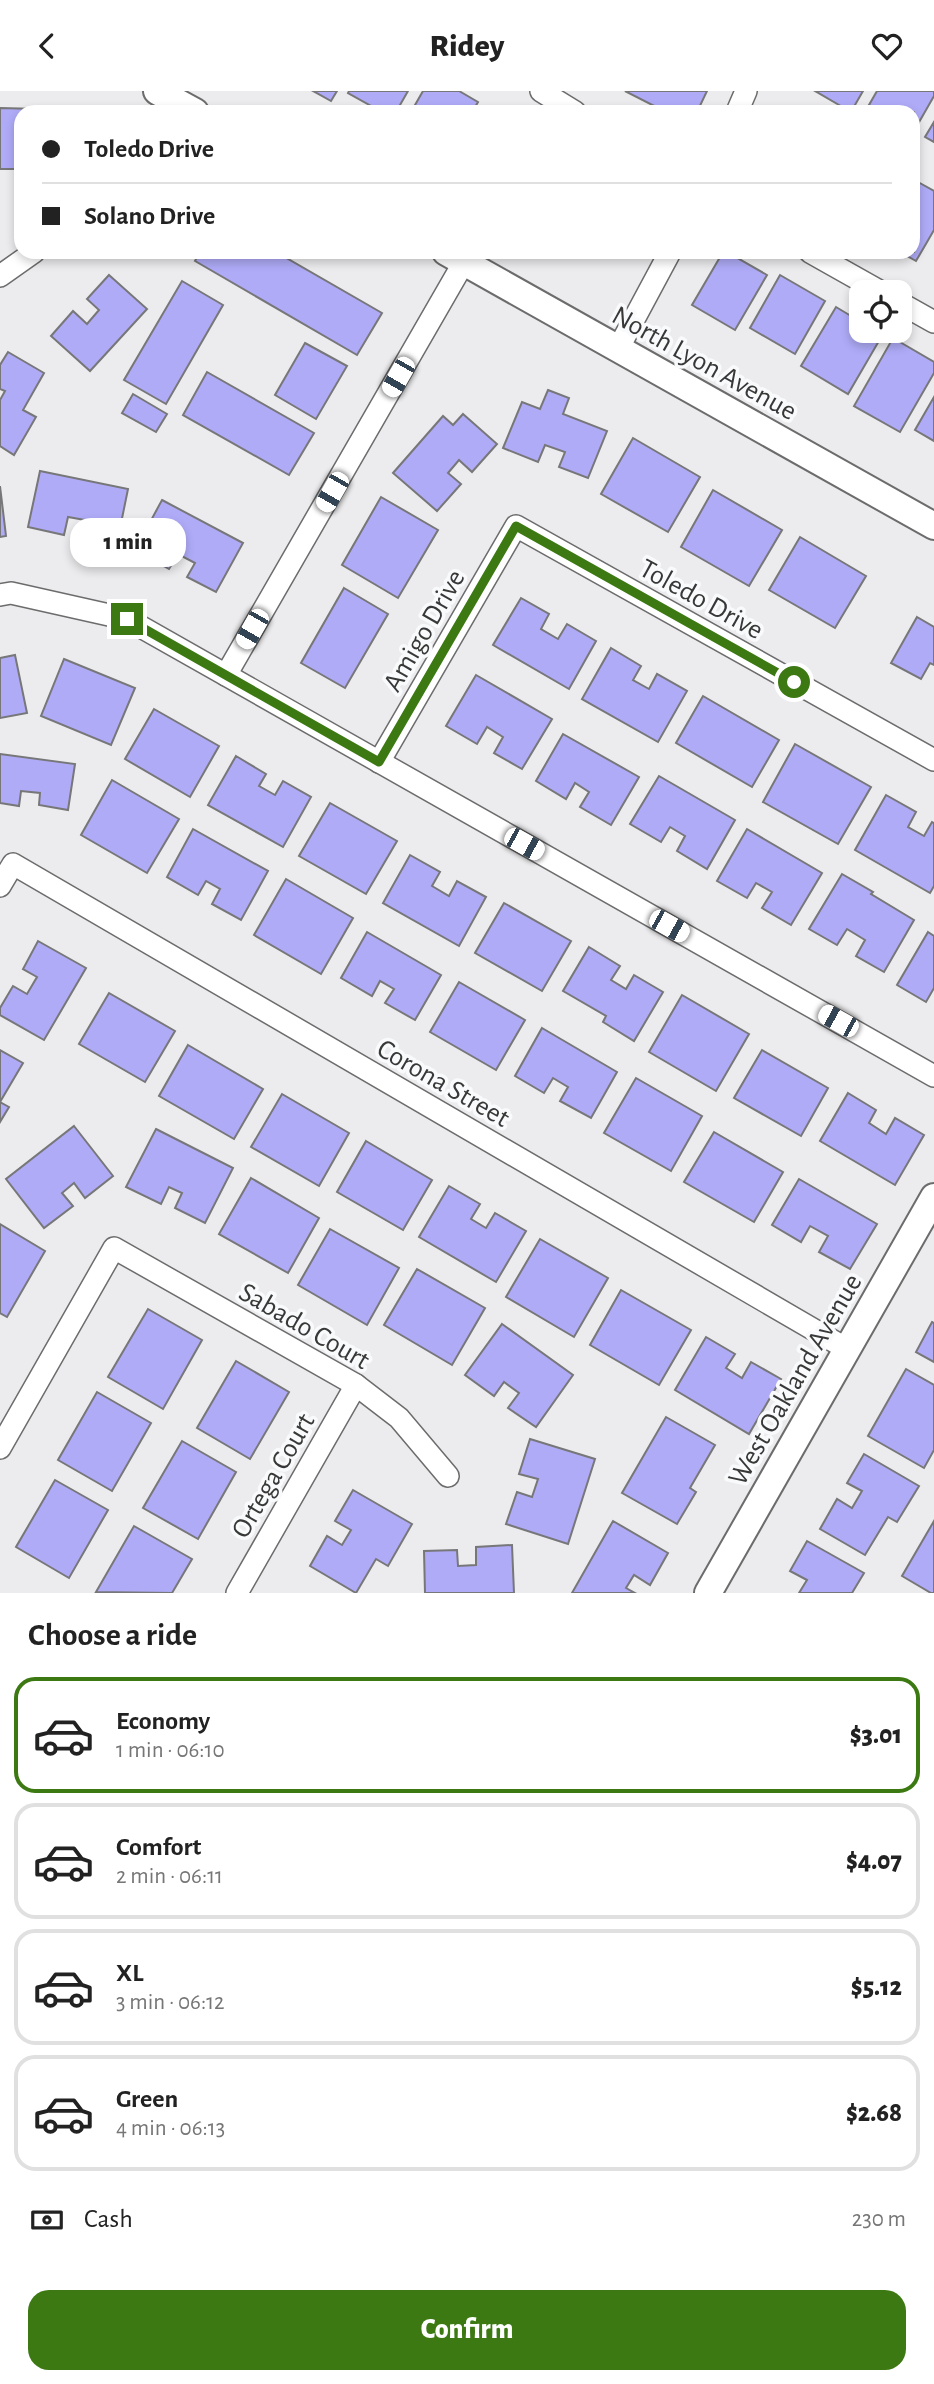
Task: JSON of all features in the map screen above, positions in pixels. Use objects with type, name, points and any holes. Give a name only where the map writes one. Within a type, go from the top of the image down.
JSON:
[{"type":"street","points":[[158,91],[183,105]]},
{"type":"street","points":[[541,91],[564,105]]},
{"type":"street","points":[[0,275],[24,259]]},
{"type":"street","points":[[226,675],[454,259]]},
{"type":"street","name":"North Lyon Avenue","points":[[459,259],[934,526]]},
{"type":"street","points":[[618,349],[666,259]]},
{"type":"street","points":[[822,259],[860,280]]},
{"type":"street","points":[[912,310],[934,323]]},
{"type":"street","name":"Toledo Drive","points":[[516,526],[934,760]]},
{"type":"street","name":"Amigo Drive","points":[[379,762],[516,526]]},
{"type":"street","points":[[0,595],[11,593],[127,619],[934,1076]]},
{"type":"street","name":"Corona Street","points":[[0,886],[13,864],[848,1349]]},
{"type":"street","name":"West Oakland Avenue","points":[[708,1593],[934,1197]]},
{"type":"street","name":"Sabado Court","points":[[0,1448],[114,1248],[356,1385],[399,1418],[448,1476]]},
{"type":"street","name":"Ortega Court","points":[[237,1593],[356,1385]]},
{"type":"building","points":[[313,91],[337,91],[331,101]]},
{"type":"building","points":[[408,91],[400,105],[369,105],[348,93]]},
{"type":"building","points":[[423,91],[459,91],[478,102],[476,105],[415,105]]},
{"type":"building","points":[[625,91],[707,91],[700,105],[652,105]]},
{"type":"building","points":[[815,91],[863,91],[855,105],[839,105]]},
{"type":"building","points":[[877,91],[934,91],[934,96],[920,120],[920,105],[869,105]]},
{"type":"building","points":[[0,108],[14,108],[14,169],[0,169]]},
{"type":"building","points":[[934,122],[934,142],[925,137]]},
{"type":"building","points":[[920,183],[934,191],[934,230],[920,254]]},
{"type":"building","points":[[288,259],[382,313],[357,355],[195,261]]},
{"type":"building","points":[[719,259],[739,259],[767,275],[735,330],[692,305]]},
{"type":"building","points":[[109,275],[147,309],[90,371],[51,336],[73,311],[87,324],[99,310],[87,299]]},
{"type":"building","points":[[780,275],[825,301],[795,354],[750,328]]},
{"type":"building","points":[[182,281],[223,305],[166,404],[124,380]]},
{"type":"building","points":[[836,307],[849,315],[849,343],[878,343],[848,394],[801,366]]},
{"type":"building","points":[[305,343],[347,366],[316,419],[275,395]]},
{"type":"building","points":[[890,343],[902,343],[934,362],[934,373],[900,432],[854,406]]},
{"type":"building","points":[[8,352],[44,373],[23,410],[36,417],[14,455],[0,446],[0,400],[5,391],[0,389],[0,365]]},
{"type":"building","points":[[207,372],[314,433],[289,475],[183,415]]},
{"type":"building","points":[[548,390],[569,398],[563,414],[607,431],[588,478],[559,467],[565,452],[545,445],[538,462],[503,448],[522,402],[540,409]]},
{"type":"building","points":[[133,394],[167,414],[156,432],[122,413]]},
{"type":"building","points":[[934,397],[934,441],[915,430]]},
{"type":"building","points":[[463,414],[497,444],[472,472],[459,460],[448,473],[461,484],[437,511],[393,473],[443,416],[453,425]]},
{"type":"building","points":[[633,438],[700,477],[668,532],[601,494]]},
{"type":"building","points":[[40,471],[128,489],[117,543],[81,535],[85,520],[68,517],[64,535],[28,527]]},
{"type":"building","points":[[0,486],[6,536],[0,537]]},
{"type":"building","points":[[713,490],[782,530],[749,586],[681,547]]},
{"type":"building","points":[[381,497],[438,530],[398,598],[342,565]]},
{"type":"building","points":[[162,500],[243,543],[216,592],[187,577],[195,563],[178,554],[169,569],[135,550]]},
{"type":"building","points":[[800,537],[866,576],[835,628],[769,590]]},
{"type":"building","points":[[344,588],[388,614],[345,688],[301,663]]},
{"type":"building","points":[[521,598],[549,614],[541,629],[558,639],[567,624],[596,641],[569,689],[493,645]]},
{"type":"building","points":[[917,617],[934,627],[934,665],[930,663],[921,679],[891,663]]},
{"type":"building","points":[[611,648],[641,666],[633,680],[649,689],[657,674],[687,691],[658,742],[582,699]]},
{"type":"building","points":[[15,655],[27,713],[0,718],[0,658]]},
{"type":"building","points":[[64,659],[135,688],[111,745],[41,716]]},
{"type":"building","points":[[476,675],[552,719],[522,769],[494,753],[503,737],[487,727],[477,744],[446,726]]},
{"type":"building","points":[[703,696],[779,740],[752,787],[676,743]]},
{"type":"building","points":[[154,709],[219,746],[190,797],[125,759]]},
{"type":"building","points":[[563,734],[639,777],[611,825],[580,807],[589,792],[575,783],[566,799],[536,781]]},
{"type":"building","points":[[795,744],[871,787],[838,844],[763,802]]},
{"type":"building","points":[[0,754],[75,764],[68,810],[39,805],[40,793],[21,791],[19,806],[0,803]]},
{"type":"building","points":[[236,756],[266,774],[259,786],[275,795],[283,781],[311,797],[283,847],[208,805]]},
{"type":"building","points":[[659,776],[735,820],[707,869],[677,851],[685,836],[670,827],[661,842],[630,824]]},
{"type":"building","points":[[112,780],[179,819],[147,873],[81,835]]},
{"type":"building","points":[[886,795],[916,812],[908,827],[924,836],[932,822],[934,823],[934,886],[930,893],[855,850]]},
{"type":"building","points":[[330,803],[397,841],[366,894],[299,856]]},
{"type":"building","points":[[193,829],[268,871],[241,920],[212,904],[220,889],[206,881],[198,895],[167,877]]},
{"type":"building","points":[[747,829],[822,873],[791,925],[762,908],[772,892],[756,883],[747,898],[717,881]]},
{"type":"building","points":[[410,855],[440,872],[432,886],[449,896],[457,881],[486,897],[459,946],[383,903]]},
{"type":"building","points":[[842,874],[914,920],[884,972],[856,956],[865,940],[847,929],[837,945],[809,929]]},
{"type":"building","points":[[286,879],[353,918],[321,974],[254,935]]},
{"type":"building","points":[[504,903],[571,941],[542,991],[475,953]]},
{"type":"building","points":[[367,932],[441,975],[415,1020],[385,1003],[394,989],[380,981],[372,996],[341,978]]},
{"type":"building","points":[[928,932],[934,936],[934,988],[926,1002],[897,985]]},
{"type":"building","points":[[38,941],[86,968],[44,1040],[0,1015],[0,1008],[13,986],[27,994],[37,977],[23,969]]},
{"type":"building","points":[[589,947],[620,966],[611,980],[626,989],[634,975],[663,992],[634,1041],[603,1022],[606,1016],[563,991]]},
{"type":"building","points":[[459,982],[525,1020],[496,1070],[430,1032]]},
{"type":"building","points":[[109,993],[175,1031],[145,1082],[79,1044]]},
{"type":"building","points":[[682,995],[749,1034],[716,1091],[649,1052]]},
{"type":"building","points":[[542,1028],[617,1072],[591,1118],[560,1101],[568,1087],[553,1078],[544,1093],[515,1076]]},
{"type":"building","points":[[188,1045],[263,1089],[234,1139],[159,1096]]},
{"type":"building","points":[[0,1050],[23,1063],[0,1102]]},
{"type":"building","points":[[762,1050],[828,1088],[801,1136],[734,1098]]},
{"type":"building","points":[[636,1078],[702,1116],[671,1171],[604,1133]]},
{"type":"building","points":[[848,1093],[876,1110],[869,1123],[886,1134],[895,1118],[924,1135],[895,1185],[820,1141]]},
{"type":"building","points":[[282,1094],[349,1133],[319,1186],[251,1147]]},
{"type":"building","points":[[0,1102],[9,1107],[0,1122]]},
{"type":"building","points":[[74,1126],[113,1176],[85,1198],[74,1183],[62,1193],[73,1206],[44,1228],[6,1179]]},
{"type":"building","points":[[156,1129],[233,1168],[205,1223],[175,1208],[182,1193],[169,1187],[161,1204],[126,1187]]},
{"type":"building","points":[[714,1132],[783,1172],[754,1222],[684,1182]]},
{"type":"building","points":[[366,1141],[432,1180],[403,1230],[337,1192]]},
{"type":"building","points":[[251,1178],[319,1218],[288,1273],[219,1234]]},
{"type":"building","points":[[799,1179],[877,1224],[850,1269],[819,1252],[828,1236],[810,1226],[801,1242],[772,1225]]},
{"type":"building","points":[[449,1186],[480,1204],[471,1219],[486,1228],[495,1213],[526,1231],[496,1282],[419,1237]]},
{"type":"building","points":[[0,1224],[45,1251],[7,1317],[0,1313]]},
{"type":"building","points":[[330,1229],[399,1268],[367,1325],[298,1285]]},
{"type":"building","points":[[540,1239],[608,1278],[574,1337],[506,1297]]},
{"type":"building","points":[[417,1269],[485,1308],[452,1365],[384,1325]]},
{"type":"building","points":[[621,1290],[691,1330],[659,1385],[590,1345]]},
{"type":"building","points":[[148,1309],[202,1340],[163,1409],[108,1377]]},
{"type":"building","points":[[932,1322],[934,1323],[934,1362],[916,1352]]},
{"type":"building","points":[[502,1324],[573,1375],[536,1427],[508,1408],[519,1393],[504,1382],[494,1396],[465,1375]]},
{"type":"building","points":[[706,1337],[735,1354],[726,1368],[742,1378],[751,1362],[781,1379],[749,1434],[675,1390]]},
{"type":"building","points":[[236,1361],[289,1392],[250,1459],[197,1428]]},
{"type":"building","points":[[906,1369],[934,1385],[934,1450],[924,1468],[868,1436]]},
{"type":"building","points":[[97,1392],[151,1423],[112,1491],[58,1460]]},
{"type":"building","points":[[666,1417],[715,1445],[690,1488],[696,1492],[677,1524],[622,1493]]},
{"type":"building","points":[[530,1439],[595,1459],[568,1544],[506,1524],[517,1492],[532,1497],[538,1479],[519,1474]]},
{"type":"building","points":[[182,1441],[236,1472],[198,1539],[143,1508]]},
{"type":"building","points":[[864,1454],[919,1486],[897,1522],[888,1517],[865,1555],[820,1529],[837,1499],[852,1508],[862,1491],[847,1483]]},
{"type":"building","points":[[55,1480],[108,1510],[69,1578],[16,1547]]},
{"type":"building","points":[[353,1490],[412,1524],[388,1566],[376,1559],[356,1593],[310,1566],[327,1536],[342,1545],[351,1530],[335,1521]]},
{"type":"building","points":[[613,1521],[668,1553],[650,1585],[634,1575],[626,1588],[635,1593],[572,1593]]},
{"type":"building","points":[[934,1521],[934,1593],[931,1593],[902,1576]]},
{"type":"building","points":[[134,1526],[192,1559],[172,1593],[96,1592]]},
{"type":"building","points":[[807,1541],[864,1573],[852,1593],[799,1593],[807,1580],[790,1571]]},
{"type":"building","points":[[512,1545],[514,1593],[425,1593],[424,1551],[457,1550],[458,1566],[476,1565],[476,1547]]},
{"type":"route","points":[[127,619],[379,762],[516,526],[794,682]]}]
